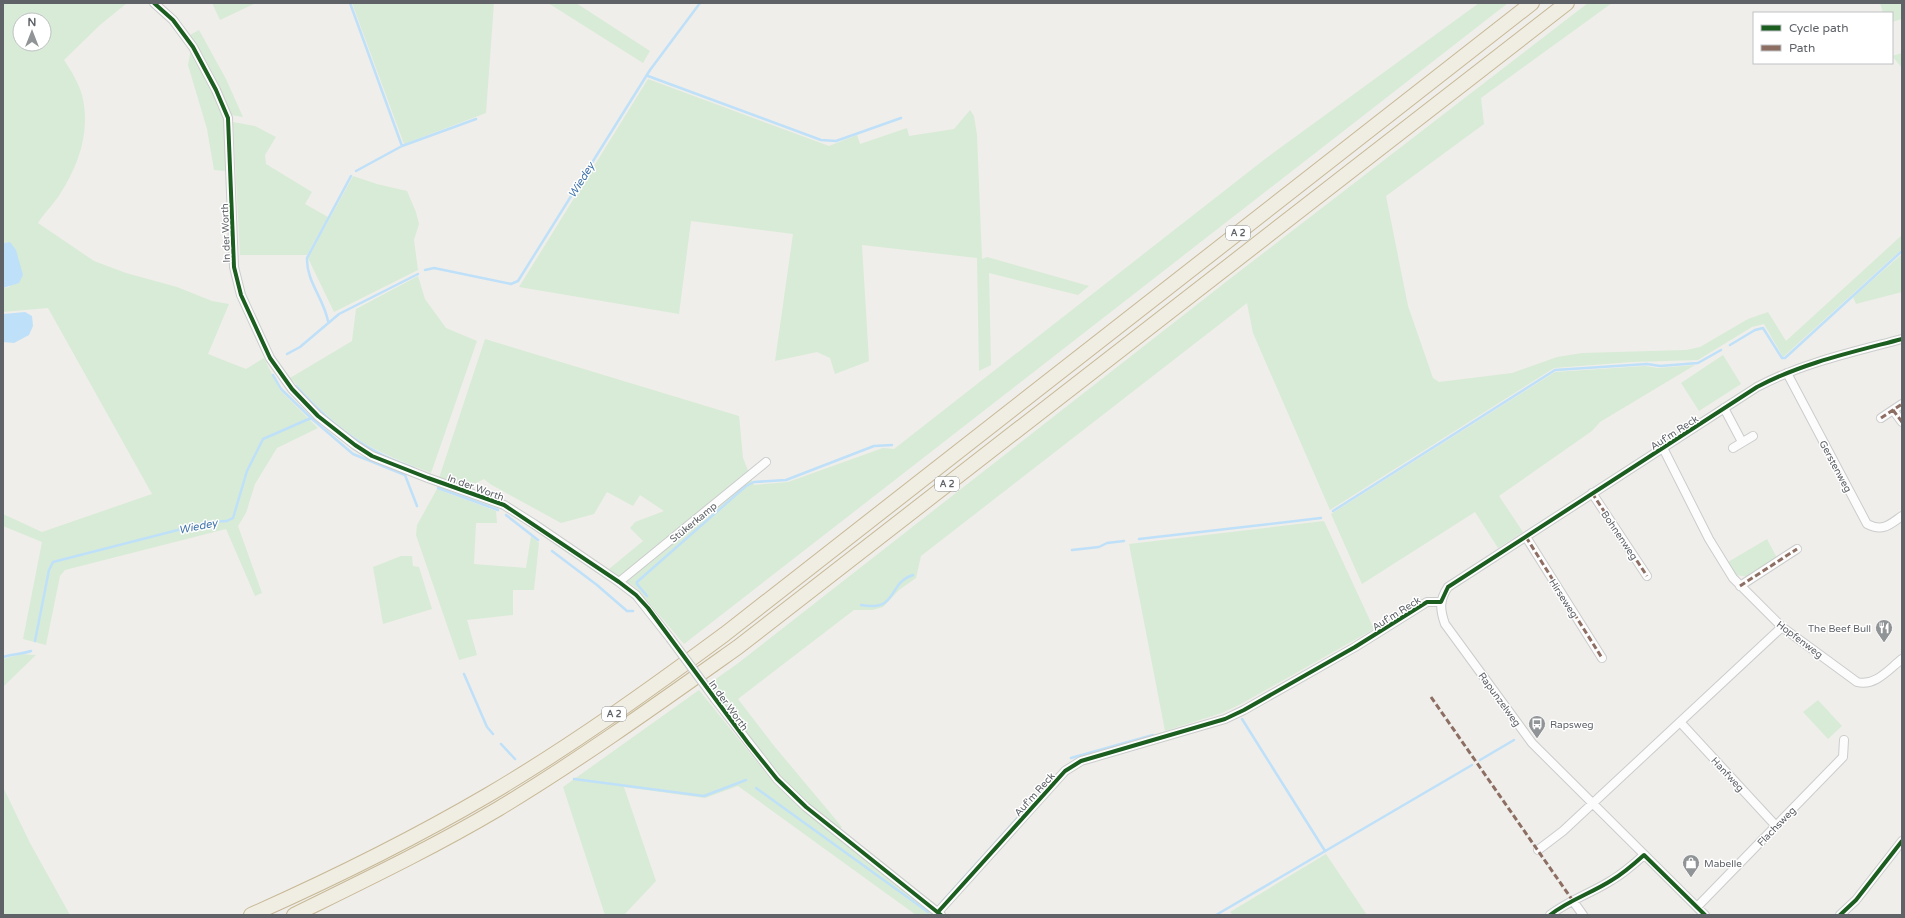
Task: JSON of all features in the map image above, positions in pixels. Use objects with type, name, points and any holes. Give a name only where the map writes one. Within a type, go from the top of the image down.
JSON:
[{"type":"highway","name":"A 2","points":[[251,915],[297,895],[370,859],[488,795],[636,700],[725,634],[1532,3]]},
{"type":"highway","name":"A 2","points":[[294,915],[398,864],[497,809],[608,740],[732,652],[1567,3]]},
{"type":"street","name":"In der Worth","points":[[154,3],[173,20],[193,47],[216,90],[228,118],[234,267],[237,282],[244,303],[270,358],[292,388],[318,416],[355,445],[372,456],[504,505],[619,582],[640,600],[777,779],[806,807],[940,913]]},
{"type":"street","name":"Auf'm Reck","points":[[940,913],[1065,771],[1081,761],[1225,719],[1244,710],[1348,651],[1427,602],[1441,602],[1448,587],[1757,387],[1787,373],[1837,356],[1902,339]]},
{"type":"street","name":"Gerstenweg","points":[[1787,373],[1867,524],[1875,528],[1882,528],[1902,516]]},
{"type":"street","points":[[1881,418],[1902,404]]},
{"type":"street","points":[[1724,408],[1742,442]]},
{"type":"street","points":[[1893,410],[1902,422]]},
{"type":"street","points":[[1732,448],[1752,436]]},
{"type":"street","name":"Hopfenweg","points":[[1664,448],[1723,565],[1740,586],[1782,627],[1857,682],[1864,683],[1876,680],[1902,659]]},
{"type":"street","name":"Stükerkamp","points":[[619,582],[766,462]]},
{"type":"street","name":"Bohnenweg","points":[[1592,493],[1647,576]]},
{"type":"street","name":"Hirseweg","points":[[1526,537],[1602,658]]},
{"type":"street","points":[[1740,586],[1798,549]]},
{"type":"street","name":"Rapunzelweg","points":[[1441,602],[1441,611],[1445,624],[1528,737],[1705,915]]},
{"type":"street","points":[[1538,850],[1563,831],[1593,804],[1782,627]]},
{"type":"street","name":"Hanfweg","points":[[1680,722],[1776,826]]},
{"type":"street","name":"Flachsweg","points":[[1697,907],[1843,758],[1844,740]]},
{"type":"street","points":[[1840,915],[1856,900],[1902,840]]},
{"type":"street","points":[[1550,915],[1572,900],[1611,881],[1627,871],[1644,855]]},
{"type":"street","points":[[1572,900],[1583,915]]},
{"type":"green space","points":[[3,3],[127,3],[100,25],[64,60],[79,86],[82,95],[85,121],[82,147],[67,183],[58,198],[38,223],[94,261],[126,273],[177,287],[212,301],[229,304],[208,354],[246,369],[264,358],[280,390],[318,428],[277,448],[255,484],[246,513],[238,526],[262,593],[255,596],[226,529],[65,570],[60,576],[46,645],[23,639],[42,542],[3,526],[3,514],[42,532],[152,494],[48,308],[3,312],[3,288],[10,287],[10,242],[3,243]]},
{"type":"green space","points":[[212,3],[256,3],[220,20]]},
{"type":"green space","points":[[352,3],[494,3],[486,113],[404,144]]},
{"type":"green space","points":[[548,3],[576,3],[650,51],[643,63]]},
{"type":"green space","points":[[1479,3],[1508,3],[684,644],[636,588],[609,569],[643,541],[630,528],[635,522],[664,511],[640,495],[633,506],[607,492],[594,514],[561,523],[490,484],[484,479],[472,484],[462,485],[439,478],[485,339],[739,416],[743,458],[754,485],[788,482],[883,448],[894,449],[1265,159]]},
{"type":"green space","points":[[1588,3],[1612,3],[1481,98],[1484,124],[1386,196],[1408,306],[1433,378],[1439,382],[1512,373],[1557,357],[1582,353],[1686,350],[1700,347],[1748,319],[1768,312],[1786,341],[1902,235],[1902,249],[1783,357],[1764,324],[1752,327],[1698,360],[1632,362],[1554,368],[1330,510],[1253,333],[1247,303],[921,556],[916,578],[899,590],[883,607],[873,610],[854,610],[738,699],[775,747],[842,827],[839,830],[780,778],[710,683],[737,664],[1231,278]]},
{"type":"green space","points":[[1880,3],[1902,3],[1902,19],[1893,22],[1893,12],[1883,12]]},
{"type":"green space","points":[[199,30],[226,79],[243,117],[231,115],[221,90],[190,35]]},
{"type":"green space","points":[[191,49],[214,92],[224,119],[226,171],[214,170],[207,129],[188,65]]},
{"type":"green space","points":[[1902,53],[1902,68],[1893,57],[1893,56]]},
{"type":"green space","points":[[648,79],[829,146],[857,135],[860,144],[907,128],[909,136],[954,129],[970,110],[974,116],[977,135],[982,259],[987,257],[1089,286],[1078,295],[989,273],[991,365],[979,371],[977,258],[862,245],[869,361],[835,374],[830,358],[817,352],[775,361],[793,234],[691,221],[679,314],[519,287]]},
{"type":"green space","points":[[233,122],[255,126],[276,137],[265,155],[266,164],[312,192],[305,204],[328,217],[307,255],[240,255]]},
{"type":"green space","points":[[353,176],[377,184],[407,191],[416,212],[419,224],[414,240],[418,270],[334,312],[308,258]]},
{"type":"green space","points":[[1902,254],[1902,292],[1856,304],[1853,297]]},
{"type":"green space","points":[[418,276],[425,299],[446,328],[477,341],[431,473],[383,453],[356,438],[330,417],[290,378],[352,341],[356,309]]},
{"type":"green space","points":[[1723,355],[1741,384],[1699,411],[1681,383]]},
{"type":"green space","points":[[1695,365],[1600,422],[1592,431],[1499,496],[1523,532],[1498,548],[1475,512],[1362,584],[1331,514],[1555,372],[1645,366],[1658,368]]},
{"type":"green space","points":[[437,489],[496,511],[497,523],[476,523],[474,564],[526,568],[531,536],[539,543],[534,590],[513,590],[513,615],[467,620],[477,655],[459,660],[416,535],[417,525]]},
{"type":"green space","points":[[1324,521],[1374,629],[1241,704],[1222,713],[1165,731],[1129,544]]},
{"type":"green space","points":[[1767,539],[1777,558],[1748,577],[1736,575],[1728,562]]},
{"type":"green space","points":[[401,556],[412,556],[413,566],[419,567],[432,609],[383,624],[373,567]]},
{"type":"green space","points":[[21,654],[36,655],[3,687],[3,659]]},
{"type":"green space","points":[[699,690],[774,783],[804,811],[934,912],[932,915],[916,915],[738,786],[705,798],[624,787],[656,881],[624,915],[605,915],[563,787]]},
{"type":"green space","points":[[1818,700],[1842,726],[1828,739],[1803,712]]},
{"type":"green space","points":[[3,787],[30,843],[70,915],[3,915]]},
{"type":"green space","points":[[1326,854],[1367,915],[1233,915],[1230,912]]},
{"type":"water","points":[[10,242],[16,250],[23,275],[19,283],[3,288],[3,243]]},
{"type":"water","points":[[25,312],[32,316],[33,326],[29,335],[14,343],[3,342],[3,314]]},
{"type":"waterway","points":[[350,3],[402,146],[356,171]]},
{"type":"waterway","name":"Wiedey","points":[[425,270],[434,268],[511,284],[518,281],[650,70],[700,3]]},
{"type":"waterway","points":[[648,76],[821,140],[836,141],[901,118]]},
{"type":"waterway","points":[[402,146],[476,119]]},
{"type":"waterway","points":[[328,321],[323,305],[309,274],[307,258],[351,176]]},
{"type":"waterway","points":[[1730,345],[1755,330],[1763,328],[1782,358],[1785,358],[1902,251]]},
{"type":"waterway","name":"Wiedey","points":[[287,354],[300,347],[339,314],[418,274]]},
{"type":"waterway","points":[[1333,511],[1555,370],[1647,364],[1660,366],[1698,363],[1721,350]]},
{"type":"waterway","points":[[273,375],[281,389],[311,418],[353,454],[405,475],[417,506]]},
{"type":"waterway","points":[[296,386],[314,405],[354,439],[391,459],[414,468]]},
{"type":"waterway","name":"Wiedey","points":[[35,641],[49,570],[53,562],[209,522],[227,521],[233,518],[247,471],[263,439],[311,418]]},
{"type":"waterway","points":[[647,596],[637,582],[746,486],[754,482],[786,480],[874,446],[892,445]]},
{"type":"waterway","points":[[438,488],[498,510]]},
{"type":"waterway","points":[[506,515],[538,540]]},
{"type":"waterway","points":[[1139,539],[1321,518]]},
{"type":"waterway","points":[[1072,550],[1099,547],[1107,543],[1124,541]]},
{"type":"waterway","points":[[552,551],[597,585],[627,611],[633,611]]},
{"type":"waterway","points":[[861,605],[873,606],[882,604],[892,596],[899,584],[913,575]]},
{"type":"waterway","name":"Wiedey","points":[[3,657],[31,651]]},
{"type":"waterway","points":[[464,674],[487,727],[493,734]]},
{"type":"waterway","points":[[1242,719],[1325,851]]},
{"type":"waterway","points":[[1071,758],[1153,735]]},
{"type":"waterway","points":[[1480,760],[1514,740]]},
{"type":"waterway","points":[[501,744],[515,759]]},
{"type":"waterway","points":[[1216,915],[1472,765]]},
{"type":"waterway","points":[[574,779],[704,796],[746,780]]},
{"type":"waterway","points":[[940,904],[1048,784]]},
{"type":"waterway","points":[[756,788],[928,912]]},
{"type":"marked path","points":[[1881,418],[1902,404]]},
{"type":"marked path","points":[[1893,410],[1902,422]]},
{"type":"marked path","points":[[1592,493],[1647,576]]},
{"type":"marked path","points":[[1526,537],[1602,658]]},
{"type":"marked path","points":[[1740,586],[1797,549]]},
{"type":"marked path","points":[[1431,697],[1573,901]]},
{"type":"cycle path","points":[[154,3],[173,20],[193,47],[216,90],[228,118],[234,267],[241,295],[270,358],[292,389],[318,416],[355,445],[372,456],[504,505],[636,595],[648,608],[748,743],[777,779],[806,807],[941,915]]},
{"type":"cycle path","points":[[938,912],[1065,771],[1081,761],[1225,719],[1244,710],[1355,647],[1427,602],[1441,602],[1448,587],[1757,387],[1792,371],[1810,365],[1902,339]]},
{"type":"cycle path","points":[[1840,915],[1856,900],[1902,841]]},
{"type":"cycle path","points":[[1550,915],[1616,877],[1644,855],[1705,915]]},
{"type":"place","name":"The Beef Bull","points":[[1884,643]]},
{"type":"place","name":"Rapsweg","points":[[1537,739]]},
{"type":"place","name":"Mabelle","points":[[1691,878]]}]
